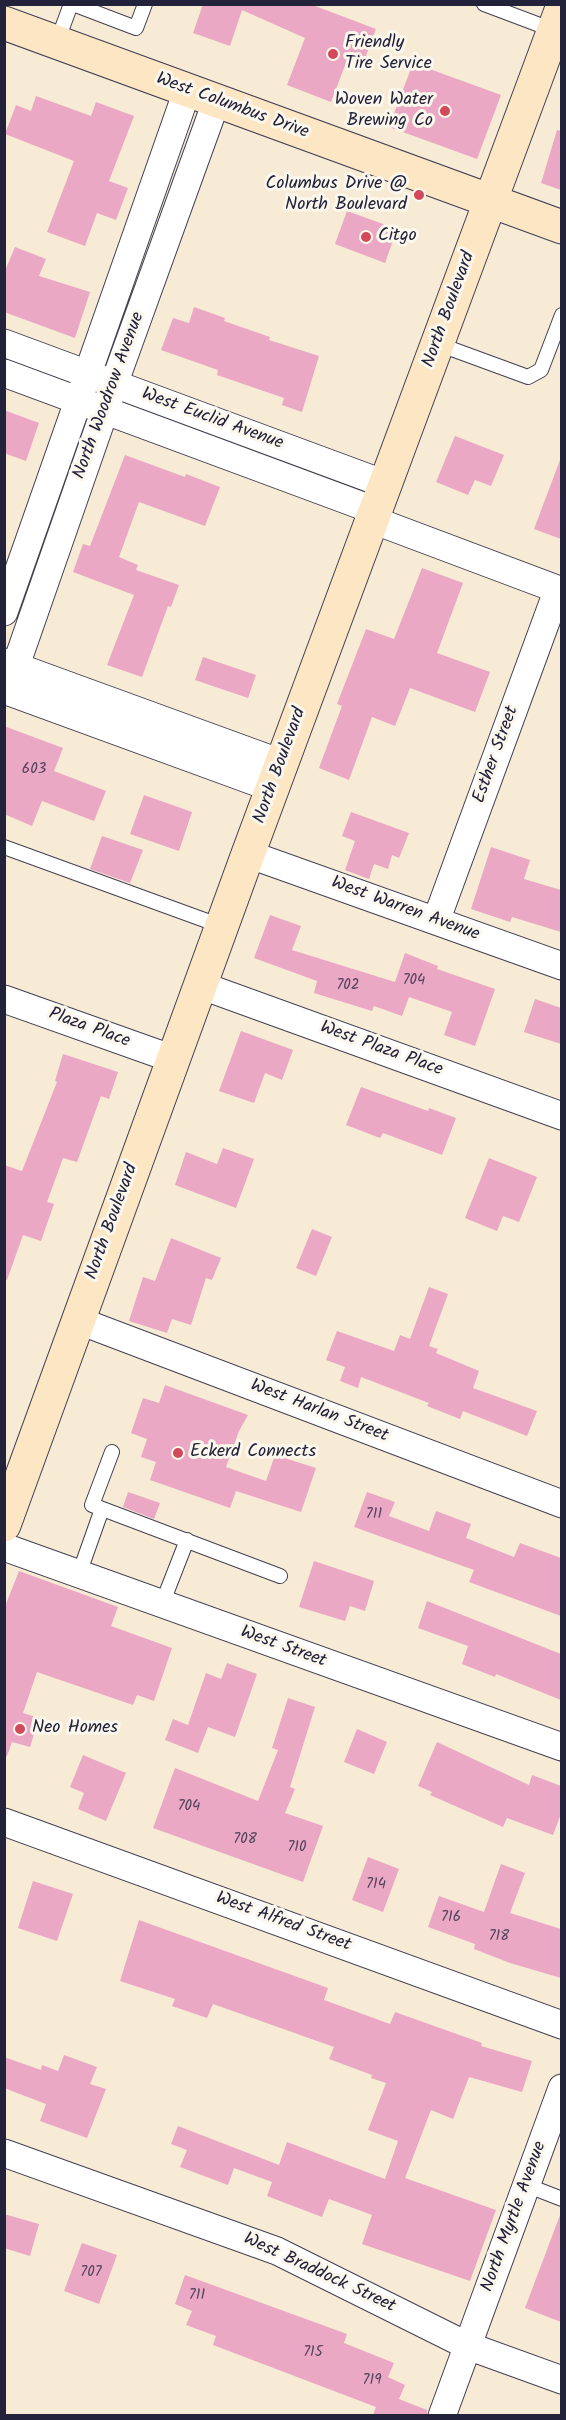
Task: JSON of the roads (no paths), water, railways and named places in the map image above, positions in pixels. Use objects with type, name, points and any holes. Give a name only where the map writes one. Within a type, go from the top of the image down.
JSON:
[{"type":"street","name":"North Boulevard","points":[[4,1525],[221,926],[557,19]]},
{"type":"street","name":"West Columbus Drive","points":[[4,23],[561,227]]},
{"type":"street","name":"North Woodrow Avenue","points":[[4,612],[86,374],[201,96]]},
{"type":"street","name":"North Woodrow Avenue","points":[[8,677],[114,384],[201,96]]},
{"type":"street","name":"West Euclid Avenue","points":[[4,343],[114,384],[560,590]]},
{"type":"street","name":"West Euclid Avenue","points":[[4,373],[378,505]]},
{"type":"street","name":"Esther Street","points":[[436,921],[560,590]]},
{"type":"street","points":[[8,677],[277,776]]},
{"type":"street","name":"West Warren Avenue","points":[[248,854],[561,966]]},
{"type":"street","name":"West Plaza Place","points":[[200,985],[561,1116]]},
{"type":"street","name":"Plaza Place","points":[[4,999],[173,1059]]},
{"type":"street","name":"West Harlan Street","points":[[78,1320],[561,1504]]},
{"type":"street","name":"West Street","points":[[4,1547],[561,1747]]},
{"type":"street","name":"West Alfred Street","points":[[4,1822],[561,2025]]},
{"type":"street","name":"North Myrtle Avenue","points":[[442,2415],[561,2088]]},
{"type":"street","name":"West Braddock Street","points":[[4,2153],[277,2251],[336,2278],[468,2346],[561,2380]]},
{"type":"lane","points":[[57,42],[72,4],[136,28],[145,4]]},
{"type":"lane","points":[[484,4],[557,19]]},
{"type":"lane","points":[[438,344],[528,377],[541,370],[561,315]]},
{"type":"lane","points":[[4,847],[221,926]]},
{"type":"lane","points":[[112,1452],[92,1505],[280,1576]]},
{"type":"lane","points":[[80,1574],[102,1509]]},
{"type":"lane","points":[[162,1604],[187,1540]]},
{"type":"lane","points":[[526,2185],[561,2199]]},
{"type":"place","name":"Friendly Tire Service","points":[[333,54]]},
{"type":"place","name":"Woven Water Brewing Co","points":[[445,111]]},
{"type":"place","name":"Columbus Drive @ North Boulevard","points":[[419,195]]},
{"type":"place","name":"Citgo","points":[[366,237]]},
{"type":"place","name":"Eckerd Connects","points":[[178,1453]]},
{"type":"place","name":"Neo Homes","points":[[20,1729]]}]
